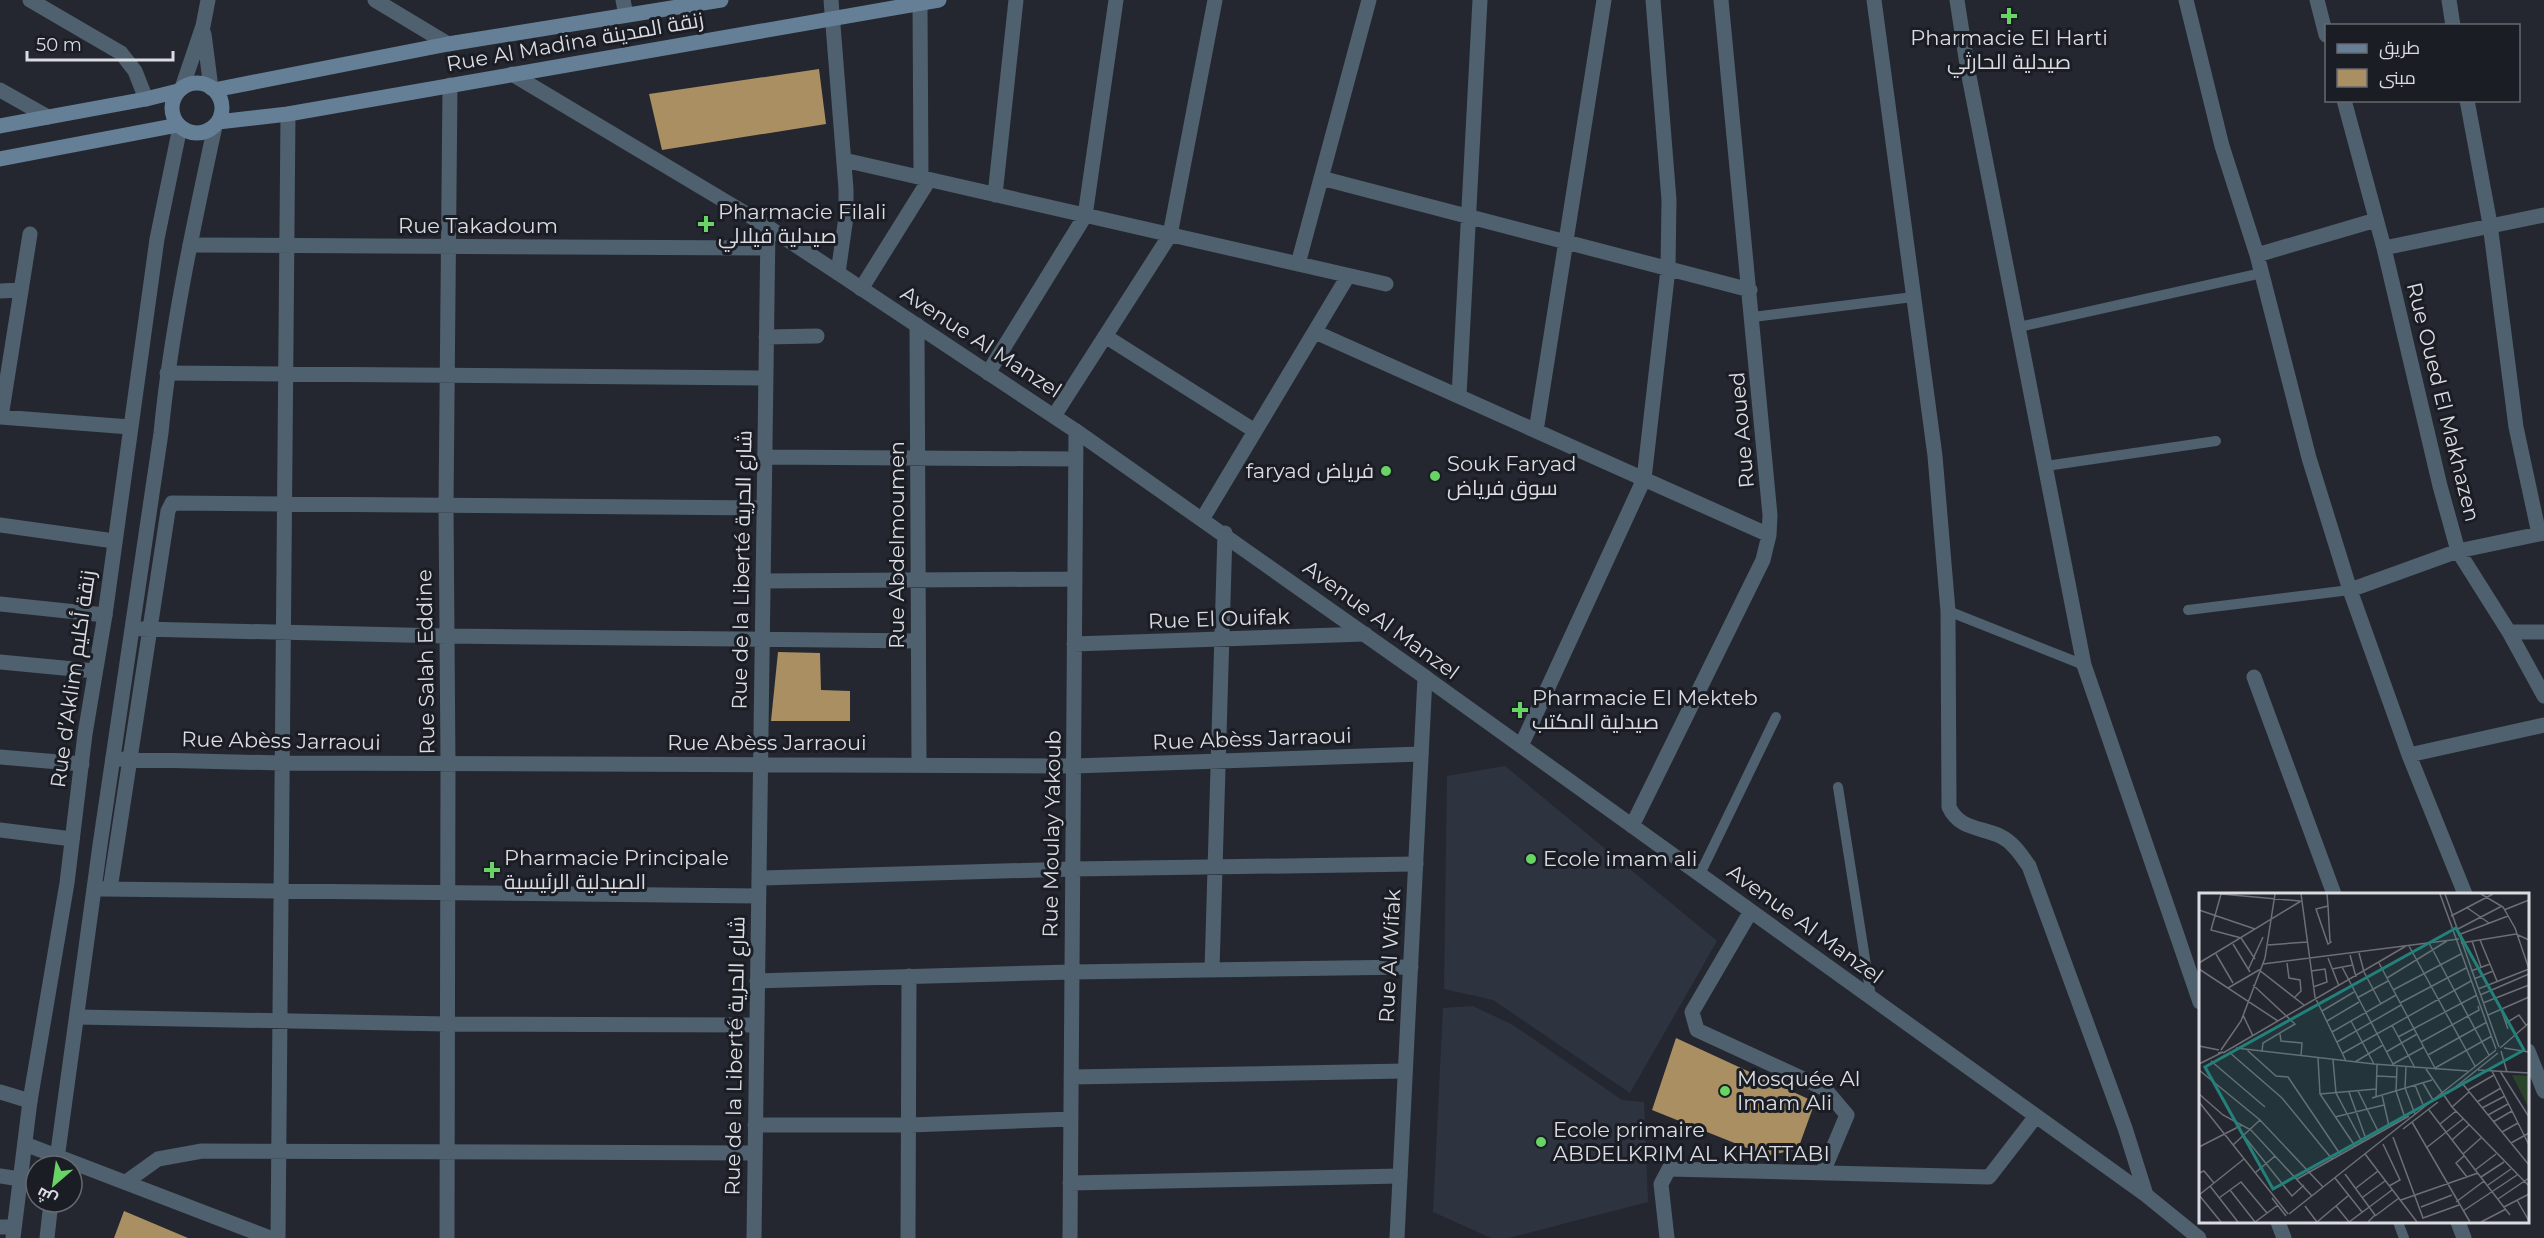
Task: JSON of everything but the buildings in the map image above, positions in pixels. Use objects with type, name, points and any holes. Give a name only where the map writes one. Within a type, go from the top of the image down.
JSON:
[{"type":"main road","name":"Rue Al Madina زنقة المدينة","points":[[213,89],[625,7],[721,0]]},
{"type":"main road","name":"Rue Al Madina زنقة المدينة","points":[[216,124],[288,114],[939,0]]},
{"type":"main road","points":[[0,126],[146,99],[193,83],[213,89],[221,102],[221,116],[216,124],[202,133],[194,134],[179,126],[172,111],[174,97],[180,89]]},
{"type":"main road","points":[[0,159],[179,126]]},
{"type":"street","points":[[30,0],[121,53],[135,70],[146,99]]},
{"type":"street","points":[[180,89],[203,26],[208,0]]},
{"type":"street","points":[[375,0],[448,44]]},
{"type":"street","points":[[831,0],[844,160],[846,218],[838,273]]},
{"type":"street","points":[[995,195],[1016,0]]},
{"type":"street","points":[[988,373],[1085,216],[1116,0]]},
{"type":"street","points":[[1054,416],[1170,235],[1215,0]]},
{"type":"street","points":[[1298,264],[1369,0]]},
{"type":"street","points":[[1459,396],[1480,0]]},
{"type":"street","points":[[1536,431],[1604,0]]},
{"type":"street","points":[[1521,746],[1644,479],[1668,269],[1669,200],[1653,0]]},
{"type":"street","name":"Rue Aoued","points":[[1632,826],[1763,560],[1769,535],[1770,515],[1753,317],[1721,0]]},
{"type":"street","points":[[1874,0],[1935,456],[1948,611],[1949,807],[1953,817],[1959,822],[2002,837],[2018,849],[2029,867],[2146,1195]]},
{"type":"street","points":[[1957,0],[1968,71],[2084,665],[2199,999]]},
{"type":"street","points":[[2186,0],[2222,146],[2257,255],[2309,458],[2350,590],[2409,755],[2465,893]]},
{"type":"street","points":[[2317,0],[2325,31]]},
{"type":"street","points":[[2449,0],[2453,24]]},
{"type":"street","points":[[861,289],[925,179],[920,3]]},
{"type":"street","points":[[203,26],[213,89]]},
{"type":"street","name":"Avenue Al Manzel","points":[[512,74],[768,227],[1054,416],[1225,533],[2146,1195],[2199,1238]]},
{"type":"street","name":"Rue Salah Eddine","points":[[447,1238],[446,506],[450,85]]},
{"type":"street","points":[[0,90],[48,117]]},
{"type":"street","name":"Rue Oued El Makhazen","points":[[2345,102],[2384,248],[2440,486],[2458,551],[2509,632],[2544,696]]},
{"type":"street","points":[[2350,590],[2458,551],[2541,534],[2516,427],[2490,224],[2467,102]]},
{"type":"street","points":[[278,1238],[288,114]]},
{"type":"street","points":[[103,889],[113,759],[160,444],[167,373],[190,245],[216,124]]},
{"type":"street","name":"Rue d’Aklim زنقة أكليم","points":[[9,1231],[20,1179],[30,1101],[67,883],[157,239],[179,126]]},
{"type":"street","points":[[844,160],[1386,284]]},
{"type":"street","points":[[1321,178],[1750,290]]},
{"type":"street","points":[[2384,248],[2490,224],[2544,215]]},
{"type":"street","points":[[2257,255],[2376,220]]},
{"type":"street","name":"Rue de la Liberté شارع الحرية","points":[[754,1238],[768,227]]},
{"type":"street","points":[[30,234],[1,417],[130,427]]},
{"type":"street","name":"Rue Takadoum","points":[[190,245],[767,248]]},
{"type":"street","points":[[1203,518],[1348,276]]},
{"type":"street","points":[[0,291],[21,290]]},
{"type":"street","name":"Rue Abdelmoumen","points":[[917,325],[919,765]]},
{"type":"street","points":[[1315,332],[1769,535]]},
{"type":"street","points":[[766,337],[817,336]]},
{"type":"street","points":[[1105,336],[1255,431]]},
{"type":"street","points":[[167,373],[765,378]]},
{"type":"street","name":"Rue Moulay Yakoub","points":[[1070,1238],[1076,431]]},
{"type":"street","points":[[764,457],[1076,459]]},
{"type":"street","points":[[58,1154],[77,1017],[131,759],[168,511],[172,503],[764,508]]},
{"type":"street","points":[[0,525],[114,541]]},
{"type":"street","points":[[1212,970],[1225,533]]},
{"type":"street","points":[[763,581],[1075,579]]},
{"type":"street","points":[[0,604],[105,615]]},
{"type":"street","points":[[132,630],[918,641]]},
{"type":"street","points":[[2509,632],[2544,632]]},
{"type":"street","name":"Rue El Ouifak","points":[[1074,644],[1365,634]]},
{"type":"street","points":[[0,662],[95,671]]},
{"type":"street","name":"Rue Al Wifak","points":[[1397,1238],[1425,677]]},
{"type":"street","points":[[2254,677],[2334,893]]},
{"type":"street","points":[[2409,755],[2544,725]]},
{"type":"street","name":"Rue Abèss Jarraoui","points":[[113,759],[282,763],[1074,766],[1421,754]]},
{"type":"street","points":[[0,757],[82,764]]},
{"type":"street","points":[[0,830],[72,838]]},
{"type":"street","points":[[759,878],[1073,869],[1416,864]]},
{"type":"street","points":[[103,889],[758,896]]},
{"type":"street","points":[[1750,911],[1692,1012],[1697,1030],[1825,1089],[1847,1115],[1823,1172]]},
{"type":"street","points":[[757,981],[1072,972],[1411,967]]},
{"type":"street","points":[[909,976],[909,1238]]},
{"type":"street","points":[[77,1017],[447,1024],[757,1025]]},
{"type":"street","points":[[2529,1054],[2544,1091]]},
{"type":"street","points":[[1071,1077],[1405,1071]]},
{"type":"street","points":[[0,1092],[30,1101]]},
{"type":"street","points":[[1667,1238],[1660,1184],[1669,1169],[1687,1167],[1989,1177],[2036,1116]]},
{"type":"street","points":[[755,1125],[910,1125],[1071,1119]]},
{"type":"street","points":[[25,1144],[44,1154]]},
{"type":"street","points":[[126,1182],[158,1159],[202,1151],[755,1152]]},
{"type":"street","points":[[84,1169],[126,1182],[270,1238]]},
{"type":"street","points":[[0,1176],[20,1179]]},
{"type":"street","points":[[1070,1183],[1400,1176]]},
{"type":"street","points":[[47,1238],[50,1214]]},
{"type":"street","points":[[2279,1223],[2284,1238]]},
{"type":"street","points":[[2459,1223],[2464,1238]]},
{"type":"lane","points":[[2019,327],[2262,273]]},
{"type":"lane","points":[[1753,317],[1913,297]]},
{"type":"lane","points":[[2046,466],[2216,441]]},
{"type":"lane","points":[[2188,610],[2350,590]]},
{"type":"lane","points":[[1948,611],[2084,665]]},
{"type":"lane","points":[[1700,874],[1776,717]]},
{"type":"lane","points":[[1838,787],[1871,997]]},
{"type":"lane","points":[[2398,1223],[2404,1238]]},
{"type":"shaded area","name":"Ecole imam ali","points":[[1505,766],[1717,941],[1630,1093],[1493,1000],[1444,989],[1447,776]]},
{"type":"shaded area","name":"Ecole primaire ABDELKRIM AL KHATTABI","points":[[1473,1006],[1513,1025],[1622,1100],[1644,1102],[1648,1202],[1509,1238],[1491,1238],[1433,1212],[1443,1008]]},
{"type":"place","name":"Pharmacie El Harti صيدلية الحارثي","points":[[2009,16]]},
{"type":"place","name":"Pharmacie Filali صيدلية فيلالي","points":[[706,224]]},
{"type":"place","name":"faryad فرياض","points":[[1386,471]]},
{"type":"place","name":"Souk Faryad سوق فرياض","points":[[1435,476]]},
{"type":"place","name":"Pharmacie El Mekteb صيدلية المكتب","points":[[1520,710]]},
{"type":"place","name":"Ecole imam ali","points":[[1531,859]]},
{"type":"place","name":"Pharmacie Principale الصيدلية الرئيسية","points":[[492,870]]},
{"type":"place","name":"Mosquée Al Imam Ali","points":[[1725,1091]]},
{"type":"place","name":"Ecole primaire ABDELKRIM AL KHATTABI","points":[[1541,1142]]}]
